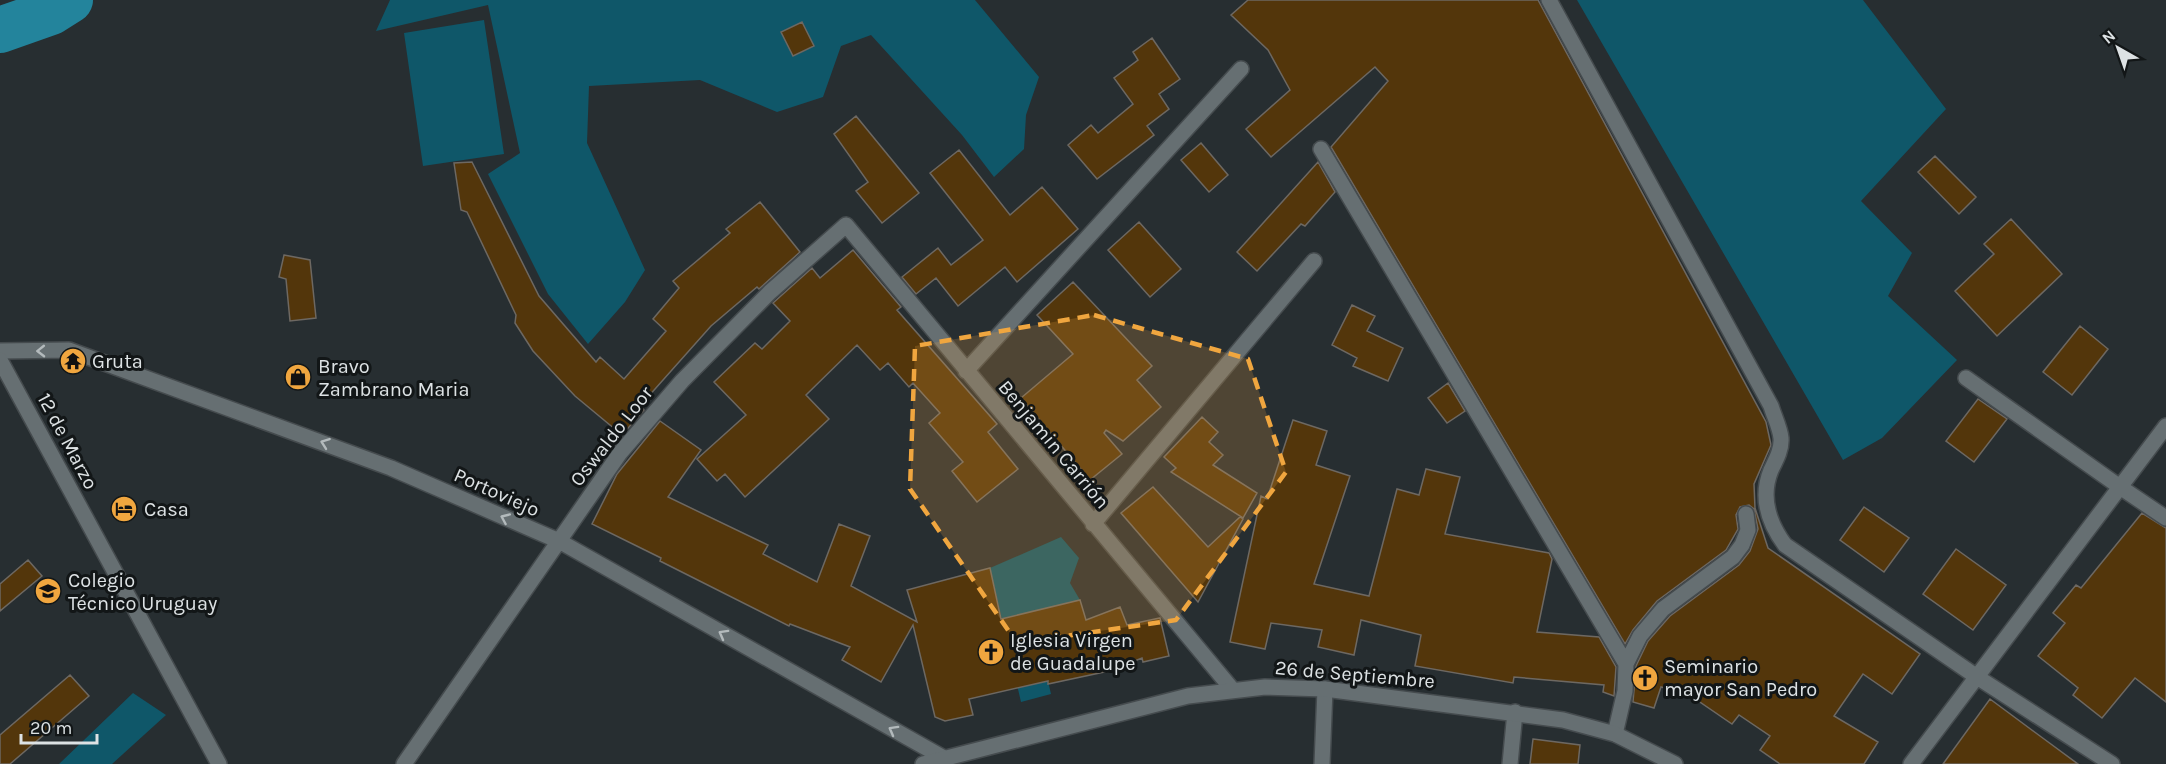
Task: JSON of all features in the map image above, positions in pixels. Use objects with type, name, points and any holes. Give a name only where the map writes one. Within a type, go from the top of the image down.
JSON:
[{"type":"street","points":[[1549,0],[1771,406],[1781,438],[1778,455],[1767,480],[1765,503],[1772,528],[1785,545],[1977,676],[2112,764]]},
{"type":"street","points":[[966,371],[1241,69]]},
{"type":"street","points":[[1321,149],[1626,664]]},
{"type":"street","name":"Benjamin Carrión","points":[[846,225],[1232,689]]},
{"type":"street","name":"Oswaldo Loor","points":[[404,764],[620,453],[682,381],[770,292],[846,225]]},
{"type":"street","points":[[1093,524],[1314,261]]},
{"type":"street","name":"Portoviejo","points":[[0,351],[69,350],[365,458],[559,542],[944,758]]},
{"type":"street","name":"12 de Marzo","points":[[0,360],[219,764]]},
{"type":"street","points":[[1966,378],[2166,518]]},
{"type":"street","points":[[1911,764],[2166,426]]},
{"type":"street","points":[[1616,734],[1625,691],[1626,664],[1640,636],[1663,609],[1737,551],[1748,530],[1746,514]]},
{"type":"street","name":"26 de Septiembre","points":[[923,764],[1188,696],[1232,689],[1265,687],[1324,689],[1563,720],[1616,734],[1675,764]]},
{"type":"street","points":[[1322,764],[1324,689]]},
{"type":"street","points":[[1510,764],[1515,712]]},
{"type":"highlighted area","points":[[1094,315],[1248,359],[1286,472],[1176,620],[1017,643],[910,489],[915,346]]},
{"type":"shaded area","points":[[390,0],[975,0],[1039,77],[1026,115],[1024,149],[994,177],[962,135],[871,35],[841,46],[823,97],[777,112],[700,80],[589,86],[587,143],[645,270],[625,302],[588,344],[548,294],[488,174],[520,153],[488,5],[376,31]]},
{"type":"shaded area","points":[[1577,0],[1863,0],[1946,109],[1861,201],[1912,253],[1888,296],[1957,360],[1882,438],[1843,460]]},
{"type":"shaded area","points":[[484,20],[504,154],[423,166],[404,33]]},
{"type":"shaded area","points":[[1061,537],[1079,558],[1070,583],[1080,600],[1032,612],[1051,694],[1021,702],[990,568]]},
{"type":"shaded area","points":[[133,693],[166,715],[112,764],[59,764]]},
{"type":"building","name":"Seminario mayor San Pedro","points":[[1248,0],[1538,0],[1766,422],[1771,445],[1754,484],[1755,508],[1768,548],[1920,654],[1892,694],[1863,674],[1834,716],[1878,742],[1864,764],[1780,764],[1760,750],[1770,736],[1739,715],[1732,724],[1688,694],[1661,687],[1654,708],[1633,702],[1636,666],[1648,641],[1670,616],[1739,565],[1750,551],[1758,529],[1754,509],[1749,505],[1740,507],[1736,515],[1738,529],[1726,550],[1657,601],[1633,630],[1625,644],[1331,147],[1388,81],[1375,67],[1271,157],[1246,129],[1290,90],[1268,50],[1231,15]]},
{"type":"building","points":[[802,22],[814,46],[793,56],[781,32]]},
{"type":"building","points":[[1152,38],[1180,79],[1159,94],[1169,109],[1147,126],[1154,135],[1097,179],[1068,145],[1091,125],[1098,133],[1133,104],[1114,78],[1138,60],[1133,52]]},
{"type":"building","points":[[856,116],[919,193],[882,223],[856,191],[868,182],[834,134]]},
{"type":"building","points":[[1201,143],[1228,175],[1209,192],[1181,160]]},
{"type":"building","points":[[959,150],[1010,215],[1042,187],[1078,229],[1017,282],[1005,267],[958,306],[936,278],[916,294],[902,277],[938,248],[951,265],[983,240],[930,173]]},
{"type":"building","points":[[1935,156],[1976,197],[1959,214],[1918,172]]},
{"type":"building","points":[[472,162],[539,296],[596,362],[600,357],[624,379],[666,331],[653,319],[679,288],[673,281],[730,233],[726,229],[760,202],[800,252],[759,289],[757,287],[711,326],[647,398],[649,399],[642,408],[644,410],[622,435],[575,396],[533,351],[515,323],[516,315],[467,212],[461,210],[454,163]]},
{"type":"building","points":[[1318,162],[1335,192],[1305,226],[1301,224],[1257,271],[1237,252]]},
{"type":"building","points":[[2011,219],[2062,274],[1997,336],[1955,291],[1994,254],[1984,244]]},
{"type":"building","points":[[1139,222],[1181,269],[1150,297],[1108,250]]},
{"type":"building","points":[[853,250],[901,307],[897,310],[997,424],[988,432],[1018,469],[977,502],[952,471],[963,462],[929,423],[940,413],[913,383],[909,387],[888,363],[880,370],[857,345],[806,395],[829,419],[745,497],[725,474],[717,481],[697,459],[746,415],[714,382],[755,343],[762,349],[790,321],[773,303],[812,268],[820,278]]},
{"type":"building","points":[[284,255],[310,260],[316,318],[290,321],[286,279],[279,277]]},
{"type":"building","points":[[1073,282],[1152,366],[1137,380],[1161,407],[1123,441],[1106,430],[1104,433],[1122,454],[1090,480],[1021,398],[1073,354],[1037,315]]},
{"type":"building","points":[[1352,305],[1375,316],[1367,331],[1403,348],[1388,381],[1353,366],[1357,358],[1332,345]]},
{"type":"building","points":[[2080,326],[2108,349],[2072,395],[2043,372]]},
{"type":"building","points":[[1448,383],[1465,411],[1447,423],[1428,398]]},
{"type":"building","points":[[1978,399],[2007,419],[1974,462],[1946,441]]},
{"type":"building","points":[[1202,417],[1218,432],[1209,442],[1223,455],[1213,465],[1257,493],[1243,518],[1171,472],[1176,468],[1164,457]]},
{"type":"building","points":[[1293,420],[1327,431],[1316,465],[1350,476],[1314,584],[1369,596],[1397,489],[1419,495],[1426,469],[1460,477],[1445,534],[1549,553],[1552,559],[1537,632],[1599,637],[1616,667],[1614,696],[1603,692],[1604,685],[1514,677],[1513,683],[1415,666],[1421,635],[1361,620],[1354,655],[1318,647],[1322,630],[1271,623],[1265,649],[1230,642],[1261,496],[1267,499]]},
{"type":"building","points":[[660,421],[701,450],[668,497],[768,545],[763,554],[817,582],[839,524],[870,536],[851,586],[917,622],[907,590],[990,568],[1001,619],[1080,600],[1086,620],[1120,607],[1127,625],[1160,618],[1169,656],[1143,662],[1142,658],[1109,671],[1048,684],[1048,681],[969,699],[973,715],[945,721],[935,717],[913,625],[881,682],[842,660],[850,647],[790,624],[789,626],[592,524],[617,474]]},
{"type":"building","points":[[1153,487],[1208,547],[1240,517],[1243,519],[1198,602],[1121,513]]},
{"type":"building","points":[[1864,507],[1909,538],[1884,572],[1840,540]]},
{"type":"building","points":[[2142,513],[2166,528],[2166,702],[2135,678],[2102,718],[2073,695],[2078,688],[2038,656],[2065,623],[2053,613],[2076,585],[2081,588]]},
{"type":"building","points":[[1956,549],[2006,585],[1973,630],[1923,594]]},
{"type":"building","points":[[28,560],[42,576],[0,611],[0,584]]},
{"type":"building","points":[[70,675],[89,696],[10,764],[0,764],[0,735]]},
{"type":"building","points":[[1990,699],[2040,736],[2078,764],[1943,764]]},
{"type":"building","points":[[1533,739],[1580,745],[1578,764],[1530,764]]},
{"type":"waterway","points":[[0,30],[51,12],[70,0]]},
{"type":"place","name":"Gruta","points":[[73,361]]},
{"type":"place","name":"Bravo Zambrano Maria","points":[[298,377]]},
{"type":"place","name":"Casa","points":[[124,509]]},
{"type":"place","name":"Colegio Técnico Uruguay","points":[[48,591]]},
{"type":"place","name":"Iglesia Virgen de Guadalupe","points":[[991,652]]},
{"type":"place","name":"Seminario mayor San Pedro","points":[[1645,678]]}]
